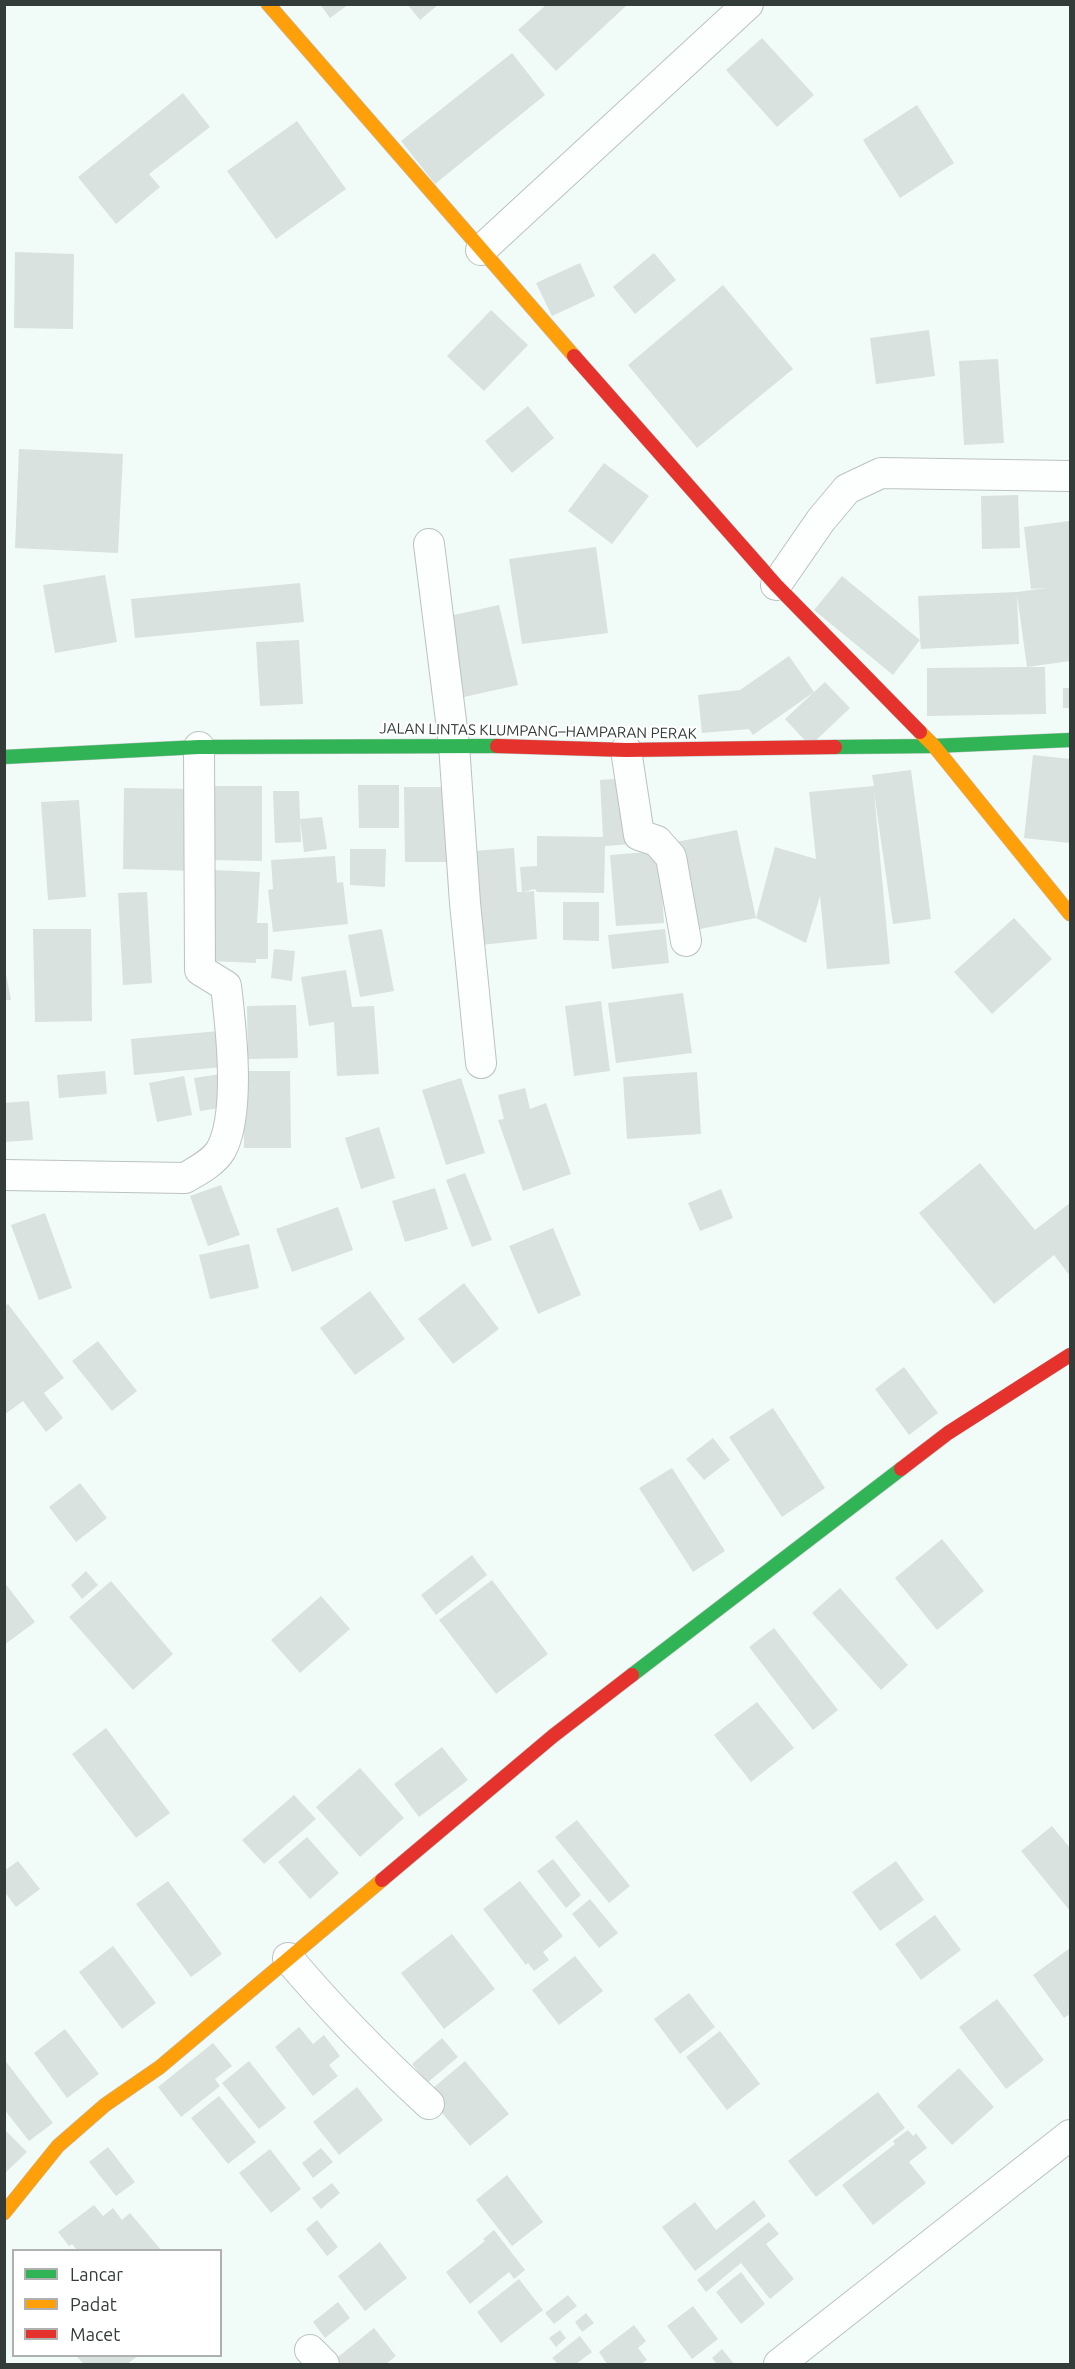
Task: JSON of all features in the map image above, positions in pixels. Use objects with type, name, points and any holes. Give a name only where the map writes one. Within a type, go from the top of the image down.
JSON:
[{"type":"street","points":[[268,4],[776,585],[934,746],[1071,914]]},
{"type":"street","points":[[481,250],[748,4]]},
{"type":"street","points":[[776,585],[821,520],[847,489],[881,473],[1071,476]]},
{"type":"street","points":[[429,544],[454,745],[465,903],[480,1063]]},
{"type":"street","name":"JALAN LINTAS KLUMPANG–HAMPARAN PERAK","points":[[4,757],[199,747],[454,745],[626,750],[934,746],[1071,740]]},
{"type":"street","points":[[4,1175],[185,1178],[205,1166],[220,1151],[230,1122],[233,1042],[226,986],[201,970],[199,747]]},
{"type":"street","points":[[626,750],[639,835],[657,841],[671,856],[686,941]]},
{"type":"street","points":[[4,2213],[58,2146],[105,2105],[160,2067],[572,1722],[948,1433],[1071,1355]]},
{"type":"street","points":[[288,1958],[344,2022],[429,2104]]},
{"type":"street","points":[[779,2364],[1071,2135]]},
{"type":"building","points":[[320,4],[349,4],[330,18]]},
{"type":"building","points":[[407,4],[439,4],[420,20]]},
{"type":"building","points":[[546,5],[627,5],[556,71],[518,30]]},
{"type":"building","points":[[762,38],[814,95],[777,127],[726,70]]},
{"type":"building","points":[[512,53],[545,95],[435,184],[401,141]]},
{"type":"building","points":[[183,93],[210,127],[149,174],[160,187],[116,224],[78,177]]},
{"type":"building","points":[[917,105],[954,163],[900,198],[863,140]]},
{"type":"building","points":[[297,121],[346,189],[276,239],[227,171]]},
{"type":"building","points":[[15,252],[74,254],[73,329],[14,328]]},
{"type":"building","points":[[654,253],[676,280],[635,314],[613,287]]},
{"type":"building","points":[[580,263],[595,296],[552,316],[536,283]]},
{"type":"building","points":[[723,285],[793,369],[697,448],[628,365]]},
{"type":"building","points":[[491,310],[528,345],[484,391],[447,356]]},
{"type":"building","points":[[929,330],[935,376],[876,384],[870,338]]},
{"type":"building","points":[[998,359],[1004,443],[964,445],[959,361]]},
{"type":"building","points":[[528,406],[554,438],[512,473],[485,441]]},
{"type":"building","points":[[19,449],[123,454],[118,553],[15,548]]},
{"type":"building","points":[[604,463],[649,496],[612,544],[568,511]]},
{"type":"building","points":[[1018,495],[1020,548],[982,549],[981,496]]},
{"type":"building","points":[[1069,521],[1070,661],[1027,667],[1017,595],[1019,644],[921,649],[918,596],[1017,592],[1047,588],[1031,589],[1024,527]]},
{"type":"building","points":[[596,547],[608,633],[522,644],[509,559]]},
{"type":"building","points":[[105,575],[117,642],[55,653],[43,585]]},
{"type":"building","points":[[842,576],[920,640],[893,675],[814,610]]},
{"type":"building","points":[[300,583],[304,622],[135,638],[131,599]]},
{"type":"building","points":[[499,605],[518,685],[464,697],[445,617]]},
{"type":"building","points":[[299,640],[303,704],[260,706],[256,642]]},
{"type":"building","points":[[789,656],[814,692],[753,735],[749,729],[702,733],[698,695],[740,690]]},
{"type":"building","points":[[1045,667],[1046,714],[927,716],[927,668]]},
{"type":"building","points":[[825,682],[850,708],[810,746],[785,719]]},
{"type":"building","points":[[1063,688],[1070,688],[1070,708],[1063,708]]},
{"type":"building","points":[[1033,755],[1070,759],[1070,843],[1024,838]]},
{"type":"building","points":[[911,770],[931,919],[893,924],[874,792],[890,964],[827,969],[820,896],[806,943],[756,918],[775,847],[816,859],[809,792],[874,786],[872,775]]},
{"type":"building","points":[[627,778],[632,844],[605,846],[604,893],[537,892],[535,889],[522,892],[520,867],[537,866],[537,836],[603,837],[600,780]]},
{"type":"building","points":[[358,785],[399,785],[399,828],[359,828]]},
{"type":"building","points":[[212,786],[262,786],[262,861],[212,860]]},
{"type":"building","points":[[404,787],[454,787],[455,862],[405,862]]},
{"type":"building","points":[[124,788],[198,789],[198,871],[123,869]]},
{"type":"building","points":[[273,791],[299,791],[301,842],[275,843]]},
{"type":"building","points":[[79,800],[86,897],[48,900],[41,802]]},
{"type":"building","points":[[322,817],[327,849],[304,852],[300,819]]},
{"type":"building","points":[[737,830],[756,918],[690,931],[671,843]]},
{"type":"building","points":[[514,848],[517,892],[534,891],[537,939],[481,945],[473,851]]},
{"type":"building","points":[[350,849],[386,849],[385,887],[350,885]]},
{"type":"building","points":[[659,851],[664,923],[616,926],[610,855]]},
{"type":"building","points":[[335,856],[337,883],[343,882],[348,924],[273,932],[268,890],[273,889],[271,860]]},
{"type":"building","points":[[213,870],[260,872],[257,923],[268,923],[268,959],[256,959],[256,963],[211,961]]},
{"type":"building","points":[[147,892],[152,983],[123,985],[118,893]]},
{"type":"building","points":[[563,902],[599,902],[599,941],[563,940]]},
{"type":"building","points":[[1014,918],[1052,959],[992,1014],[954,972]]},
{"type":"building","points":[[33,929],[91,929],[92,1021],[35,1022]]},
{"type":"building","points":[[382,929],[394,991],[360,997],[348,935]]},
{"type":"building","points":[[665,929],[669,963],[612,969],[608,935]]},
{"type":"building","points":[[274,949],[295,951],[292,981],[271,978]]},
{"type":"building","points":[[4,964],[11,1000],[4,1000]]},
{"type":"building","points":[[346,970],[352,1007],[374,1006],[379,1074],[337,1076],[334,1022],[309,1026],[301,977]]},
{"type":"building","points":[[683,993],[692,1053],[616,1063],[608,1003]]},
{"type":"building","points":[[601,1001],[610,1071],[574,1076],[565,1006]]},
{"type":"building","points":[[296,1005],[298,1058],[248,1059],[247,1006]]},
{"type":"building","points":[[219,1031],[223,1067],[134,1075],[131,1039]]},
{"type":"building","points":[[105,1071],[107,1094],[59,1098],[57,1075]]},
{"type":"building","points":[[243,1071],[290,1071],[291,1148],[244,1148]]},
{"type":"building","points":[[697,1072],[701,1134],[627,1139],[623,1077]]},
{"type":"building","points":[[221,1074],[227,1107],[200,1111],[194,1078]]},
{"type":"building","points":[[184,1076],[192,1115],[157,1122],[149,1083]]},
{"type":"building","points":[[461,1078],[485,1153],[446,1165],[422,1090]]},
{"type":"building","points":[[525,1088],[530,1109],[546,1103],[571,1174],[523,1191],[498,1120],[504,1119],[498,1095]]},
{"type":"building","points":[[29,1101],[33,1140],[4,1142],[4,1103]]},
{"type":"building","points":[[379,1127],[395,1178],[361,1189],[345,1138]]},
{"type":"building","points":[[980,1163],[1035,1230],[1070,1203],[1070,1276],[1054,1255],[994,1304],[919,1213]]},
{"type":"building","points":[[465,1173],[492,1240],[472,1247],[446,1180]]},
{"type":"building","points":[[221,1185],[240,1235],[208,1246],[190,1196]]},
{"type":"building","points":[[435,1188],[448,1229],[405,1242],[392,1201]]},
{"type":"building","points":[[721,1189],[733,1218],[700,1231],[688,1203]]},
{"type":"building","points":[[338,1207],[353,1250],[292,1272],[276,1229]]},
{"type":"building","points":[[45,1213],[72,1288],[39,1300],[11,1225]]},
{"type":"building","points":[[553,1228],[581,1295],[538,1314],[509,1246]]},
{"type":"building","points":[[249,1244],[259,1288],[210,1299],[199,1255]]},
{"type":"building","points":[[464,1283],[499,1329],[453,1364],[418,1319]]},
{"type":"building","points":[[370,1291],[405,1339],[355,1375],[320,1328]]},
{"type":"building","points":[[8,1304],[64,1378],[44,1393],[63,1418],[46,1432],[23,1401],[4,1415],[4,1306]]},
{"type":"building","points":[[98,1341],[137,1391],[112,1411],[72,1361]]},
{"type":"building","points":[[904,1367],[938,1413],[909,1435],[875,1389]]},
{"type":"building","points":[[773,1408],[825,1488],[782,1517],[729,1437]]},
{"type":"building","points":[[713,1438],[730,1460],[704,1480],[686,1459]]},
{"type":"building","points":[[672,1468],[725,1551],[693,1572],[639,1488]]},
{"type":"building","points":[[80,1483],[107,1518],[76,1542],[49,1507]]},
{"type":"building","points":[[942,1539],[984,1591],[937,1630],[895,1578]]},
{"type":"building","points":[[472,1555],[487,1575],[436,1615],[421,1595]]},
{"type":"building","points":[[86,1571],[98,1585],[82,1599],[71,1585]]},
{"type":"building","points":[[492,1580],[548,1654],[496,1694],[439,1620]]},
{"type":"building","points":[[111,1581],[173,1654],[133,1690],[69,1617]]},
{"type":"building","points":[[4,1582],[35,1622],[4,1645]]},
{"type":"building","points":[[840,1588],[908,1665],[881,1690],[812,1613]]},
{"type":"building","points":[[321,1596],[350,1629],[300,1673],[271,1640]]},
{"type":"building","points":[[774,1628],[838,1710],[813,1730],[749,1647]]},
{"type":"building","points":[[757,1702],[794,1748],[751,1782],[714,1735]]},
{"type":"building","points":[[106,1728],[170,1813],[136,1838],[72,1754]]},
{"type":"building","points":[[442,1747],[468,1780],[419,1817],[394,1784]]},
{"type":"building","points":[[360,1768],[404,1818],[360,1857],[316,1807]]},
{"type":"building","points":[[294,1795],[316,1819],[264,1864],[242,1840]]},
{"type":"building","points":[[577,1820],[630,1886],[609,1903],[555,1837]]},
{"type":"building","points":[[1052,1826],[1070,1848],[1070,1911],[1021,1851]]},
{"type":"building","points":[[307,1837],[339,1873],[310,1899],[278,1862]]},
{"type":"building","points":[[553,1859],[581,1895],[566,1908],[537,1871]]},
{"type":"building","points":[[18,1861],[40,1889],[16,1907],[4,1891],[4,1871]]},
{"type":"building","points":[[896,1861],[924,1900],[880,1931],[852,1892]]},
{"type":"building","points":[[168,1881],[222,1954],[191,1977],[136,1904]]},
{"type":"building","points":[[520,1881],[563,1936],[543,1952],[549,1960],[534,1971],[528,1963],[526,1965],[483,1909]]},
{"type":"building","points":[[590,1899],[618,1933],[599,1948],[572,1914]]},
{"type":"building","points":[[935,1915],[961,1950],[921,1980],[895,1944]]},
{"type":"building","points":[[452,1934],[495,1989],[444,2029],[401,1973]]},
{"type":"building","points":[[113,1946],[156,2003],[122,2029],[79,1972]]},
{"type":"building","points":[[1070,1948],[1070,2014],[1064,2018],[1033,1975]]},
{"type":"building","points":[[575,1956],[603,1991],[559,2025],[532,1990]]},
{"type":"building","points":[[689,1993],[715,2027],[680,2054],[654,2019]]},
{"type":"building","points":[[997,1999],[1044,2060],[1006,2089],[959,2027]]},
{"type":"building","points":[[299,2027],[313,2044],[324,2035],[340,2056],[329,2065],[338,2076],[313,2096],[275,2047]]},
{"type":"building","points":[[65,2029],[99,2074],[67,2098],[34,2053]]},
{"type":"building","points":[[720,2031],[760,2084],[727,2110],[686,2057]]},
{"type":"building","points":[[442,2038],[458,2057],[427,2083],[412,2064]]},
{"type":"building","points":[[213,2043],[232,2066],[215,2079],[220,2086],[181,2117],[158,2087]]},
{"type":"building","points":[[4,2059],[53,2123],[29,2141],[4,2109]]},
{"type":"building","points":[[249,2061],[286,2108],[259,2129],[222,2083]]},
{"type":"building","points":[[465,2061],[509,2114],[470,2146],[426,2094]]},
{"type":"building","points":[[959,2068],[994,2107],[952,2145],[917,2106]]},
{"type":"building","points":[[357,2087],[383,2120],[339,2155],[313,2122]]},
{"type":"building","points":[[878,2092],[905,2128],[816,2197],[788,2161]]},
{"type":"building","points":[[219,2096],[256,2142],[228,2164],[191,2118]]},
{"type":"building","points":[[4,2129],[27,2152],[4,2174]]},
{"type":"building","points":[[908,2130],[913,2136],[916,2133],[927,2148],[909,2162],[926,2183],[873,2225],[842,2185],[895,2144],[893,2141]]},
{"type":"building","points":[[108,2147],[135,2182],[116,2196],[89,2162]]},
{"type":"building","points":[[321,2148],[333,2162],[313,2178],[302,2163]]},
{"type":"building","points":[[270,2149],[301,2189],[271,2213],[239,2173]]},
{"type":"building","points":[[507,2175],[543,2222],[512,2246],[476,2200]]},
{"type":"building","points":[[332,2183],[340,2193],[321,2209],[312,2198]]},
{"type":"building","points":[[754,2200],[766,2216],[695,2271],[662,2227],[695,2202],[716,2230]]},
{"type":"building","points":[[94,2205],[103,2216],[113,2208],[122,2220],[130,2213],[160,2249],[76,2249],[72,2244],[69,2246],[58,2232]]},
{"type":"building","points":[[317,2220],[338,2247],[327,2256],[306,2229]]},
{"type":"building","points":[[769,2222],[779,2234],[766,2244],[794,2279],[770,2299],[741,2263],[706,2292],[697,2280]]},
{"type":"building","points":[[494,2230],[525,2270],[514,2279],[509,2272],[470,2304],[446,2272],[485,2241],[483,2239]]},
{"type":"building","points":[[380,2242],[407,2278],[365,2311],[338,2276]]},
{"type":"building","points":[[741,2272],[765,2304],[741,2324],[716,2292]]},
{"type":"building","points":[[519,2279],[543,2310],[501,2343],[477,2312]]},
{"type":"building","points":[[568,2295],[577,2306],[554,2324],[545,2313]]},
{"type":"building","points":[[338,2302],[350,2318],[325,2338],[313,2322]]},
{"type":"building","points":[[693,2306],[718,2339],[692,2359],[667,2326]]},
{"type":"building","points":[[586,2313],[594,2323],[582,2332],[575,2322]]},
{"type":"building","points":[[634,2325],[646,2341],[638,2348],[647,2360],[641,2364],[607,2364],[599,2352]]},
{"type":"building","points":[[374,2328],[396,2356],[386,2364],[336,2364],[333,2361]]},
{"type":"building","points":[[560,2330],[566,2338],[556,2347],[549,2338]]},
{"type":"building","points":[[580,2336],[592,2352],[576,2364],[558,2364],[552,2358]]},
{"type":"building","points":[[722,2349],[734,2364],[717,2364],[712,2358]]},
{"type":"building","points":[[77,2357],[137,2357],[127,2364],[84,2364]]},
{"type":"traffic: fast","points":[[835,747],[934,746],[1070,740]]},
{"type":"traffic: fast","points":[[4,757],[199,747],[497,746]]},
{"type":"traffic: fast","points":[[632,1675],[901,1469]]},
{"type":"traffic: slow","points":[[268,4],[574,356]]},
{"type":"traffic: slow","points":[[920,732],[934,746],[1070,914]]},
{"type":"traffic: slow","points":[[4,2213],[58,2146],[105,2105],[160,2067],[382,1880]]},
{"type":"traffic: jam","points":[[574,356],[776,585],[920,732]]},
{"type":"traffic: jam","points":[[497,746],[626,750],[835,747]]},
{"type":"traffic: jam","points":[[901,1469],[948,1433],[1070,1355]]},
{"type":"traffic: jam","points":[[382,1880],[553,1736],[632,1675]]}]
